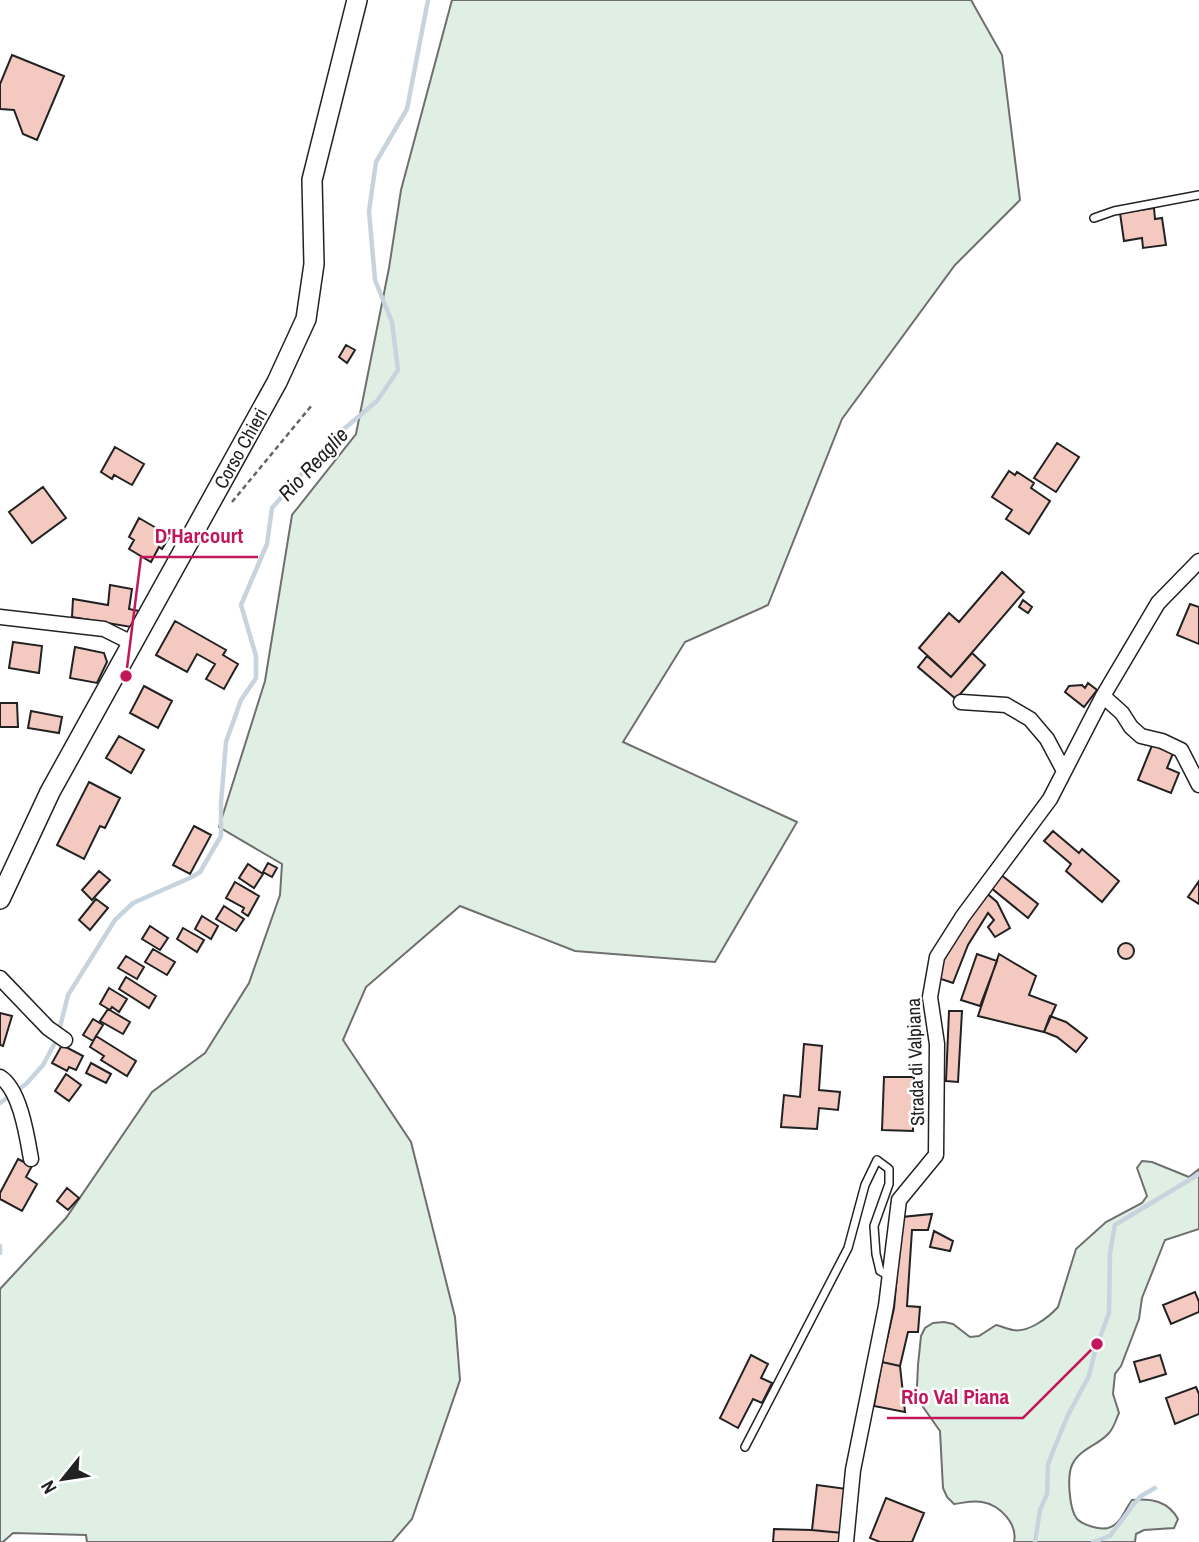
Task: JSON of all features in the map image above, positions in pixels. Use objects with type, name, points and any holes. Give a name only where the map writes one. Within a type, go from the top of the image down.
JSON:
[{"type":"main road","name":"Corso Chieri","points":[[0,899],[50,792],[276,382],[306,319],[314,264],[312,180],[357,0]]},
{"type":"street","name":"Strada di Valpiana","points":[[846,1542],[853,1470],[886,1306],[899,1200],[936,1155],[937,1044],[930,997],[937,957],[963,916],[1050,799],[1103,696],[1158,603],[1199,561]]},
{"type":"street","points":[[0,617],[104,629],[132,643]]},
{"type":"street","points":[[1103,696],[1141,736],[1162,741],[1181,750],[1199,785]]},
{"type":"street","points":[[961,702],[1006,705],[1030,719],[1047,739],[1064,771]]},
{"type":"street","points":[[0,978],[48,1028],[65,1040]]},
{"type":"street","points":[[4,1080],[23,1117],[31,1159]]},
{"type":"lane","points":[[1094,218],[1114,211],[1199,195]]},
{"type":"lane","points":[[745,1447],[848,1248],[865,1185],[877,1160],[888,1169],[889,1184],[874,1226],[876,1254],[880,1271],[890,1276]]},
{"type":"path","points":[[231,503],[312,405]]},
{"type":"green space","points":[[452,0],[971,0],[1002,55],[1020,200],[955,265],[842,419],[768,605],[685,642],[623,742],[797,822],[715,962],[575,951],[460,906],[366,987],[343,1040],[411,1142],[455,1317],[460,1380],[412,1519],[392,1542],[87,1542],[86,1535],[13,1533],[0,1542],[0,1289],[66,1218],[152,1092],[205,1053],[249,983],[280,895],[282,864],[219,827],[265,681],[292,515],[356,434],[389,268],[401,190]]},
{"type":"green space","points":[[1142,1161],[1152,1162],[1189,1177],[1199,1169],[1199,1229],[1165,1240],[1142,1298],[1139,1319],[1121,1366],[1115,1374],[1113,1394],[1119,1413],[1109,1433],[1075,1460],[1070,1470],[1070,1492],[1077,1519],[1096,1528],[1108,1528],[1117,1523],[1132,1500],[1158,1502],[1169,1508],[1178,1519],[1174,1528],[1144,1530],[1136,1534],[1135,1542],[1014,1542],[1013,1529],[1001,1511],[979,1501],[954,1504],[947,1497],[943,1488],[940,1431],[921,1404],[917,1386],[921,1336],[925,1328],[933,1323],[953,1324],[970,1337],[979,1336],[996,1325],[1013,1330],[1025,1329],[1049,1316],[1058,1307],[1076,1249],[1106,1222],[1142,1203],[1147,1196],[1137,1168]]},
{"type":"building","points":[[12,55],[64,76],[37,140],[23,134],[14,110],[0,109],[0,84]]},
{"type":"building","points":[[1154,208],[1155,219],[1162,218],[1166,245],[1143,248],[1142,238],[1124,241],[1120,213]]},
{"type":"building","points":[[346,345],[355,350],[347,363],[339,357]]},
{"type":"building","points":[[1057,443],[1079,457],[1056,492],[1034,478]]},
{"type":"building","points":[[115,447],[144,464],[132,485],[114,475],[112,479],[101,472]]},
{"type":"building","points":[[1009,471],[1015,475],[1017,472],[1034,483],[1031,488],[1050,501],[1029,534],[1006,519],[1012,510],[992,497]]},
{"type":"building","points":[[43,487],[66,518],[32,543],[9,512]]},
{"type":"building","points":[[139,518],[170,536],[162,549],[159,547],[151,562],[129,549],[134,540],[129,537]]},
{"type":"building","points":[[1002,572],[1024,592],[951,677],[919,648],[949,613],[959,622]]},
{"type":"building","points":[[110,585],[132,589],[129,609],[139,611],[131,627],[72,617],[73,599],[108,605]]},
{"type":"building","points":[[1023,600],[1032,607],[1028,613],[1019,607]]},
{"type":"building","points":[[1190,604],[1199,607],[1199,644],[1177,635]]},
{"type":"building","points":[[175,621],[226,650],[223,655],[238,664],[224,689],[206,679],[215,664],[197,654],[187,672],[156,655]]},
{"type":"building","points":[[13,642],[42,646],[39,673],[9,668]]},
{"type":"building","points":[[75,647],[104,653],[107,662],[97,683],[70,678]]},
{"type":"building","points":[[972,653],[985,665],[956,699],[918,667],[927,656],[951,677]]},
{"type":"building","points":[[1088,683],[1097,690],[1084,707],[1065,692],[1069,686],[1082,685],[1085,688]]},
{"type":"building","points":[[144,686],[172,701],[158,728],[130,713]]},
{"type":"building","points":[[0,703],[17,703],[18,727],[0,727]]},
{"type":"building","points":[[31,711],[62,717],[59,733],[28,728]]},
{"type":"building","points":[[119,736],[144,750],[131,773],[106,758]]},
{"type":"building","points":[[1153,743],[1174,751],[1167,768],[1179,773],[1171,793],[1138,780]]},
{"type":"building","points":[[89,782],[120,798],[105,828],[100,826],[84,859],[57,845]]},
{"type":"building","points":[[194,826],[211,835],[190,874],[173,865]]},
{"type":"building","points":[[1053,831],[1079,853],[1082,849],[1119,881],[1102,902],[1066,871],[1071,864],[1044,841]]},
{"type":"building","points":[[268,863],[277,868],[272,877],[263,872]]},
{"type":"building","points":[[248,864],[263,874],[254,888],[239,878]]},
{"type":"building","points":[[99,871],[110,880],[92,900],[82,890]]},
{"type":"building","points":[[1000,874],[1038,904],[1028,918],[990,887]]},
{"type":"building","points":[[1199,881],[1199,904],[1188,897]]},
{"type":"building","points":[[235,882],[259,896],[248,916],[242,912],[244,908],[226,898]]},
{"type":"building","points":[[984,891],[997,902],[1010,928],[995,937],[988,927],[994,920],[988,913],[968,945],[953,983],[935,977],[952,937]]},
{"type":"building","points":[[96,899],[108,908],[90,930],[79,920]]},
{"type":"building","points":[[224,906],[244,919],[236,931],[216,919]]},
{"type":"building","points":[[202,916],[218,926],[211,939],[195,929]]},
{"type":"building","points":[[150,926],[168,938],[160,950],[142,939]]},
{"type":"building","points":[[183,928],[204,940],[197,952],[177,939]]},
{"type":"building","points":[[1126,943],[1132,945],[1132,957],[1126,959],[1120,957],[1118,951],[1120,945]]},
{"type":"building","points":[[153,949],[175,962],[167,975],[145,962]]},
{"type":"building","points":[[977,954],[997,961],[980,1006],[961,1000]]},
{"type":"building","points":[[999,954],[1036,976],[1029,995],[1056,1005],[1044,1032],[978,1016]]},
{"type":"building","points":[[126,956],[144,967],[137,979],[118,968]]},
{"type":"building","points":[[126,977],[156,996],[149,1008],[119,989]]},
{"type":"building","points":[[109,988],[127,999],[119,1012],[100,1004]]},
{"type":"building","points":[[108,1009],[130,1022],[123,1034],[100,1021]]},
{"type":"building","points":[[949,1011],[962,1011],[958,1082],[946,1081]]},
{"type":"building","points":[[0,1013],[12,1016],[3,1046],[0,1045]]},
{"type":"building","points":[[1050,1016],[1066,1022],[1087,1038],[1076,1052],[1057,1037],[1044,1032]]},
{"type":"building","points":[[93,1019],[103,1025],[93,1041],[83,1035]]},
{"type":"building","points":[[96,1036],[136,1061],[127,1076],[101,1060],[104,1056],[90,1047]]},
{"type":"building","points":[[804,1044],[822,1046],[819,1090],[840,1092],[838,1110],[819,1108],[817,1129],[781,1127],[784,1095],[800,1097]]},
{"type":"building","points":[[62,1045],[83,1056],[76,1070],[69,1067],[67,1071],[52,1063]]},
{"type":"building","points":[[91,1063],[111,1074],[106,1083],[86,1073]]},
{"type":"building","points":[[66,1074],[81,1085],[69,1101],[55,1091]]},
{"type":"building","points":[[884,1077],[914,1077],[913,1131],[882,1130]]},
{"type":"building","points":[[18,1159],[32,1166],[26,1177],[37,1184],[22,1211],[0,1199],[0,1193]]},
{"type":"building","points":[[67,1188],[79,1198],[68,1210],[57,1201]]},
{"type":"building","points":[[932,1214],[928,1230],[912,1230],[907,1306],[920,1307],[918,1332],[908,1332],[900,1366],[882,1362],[894,1308],[902,1217]]},
{"type":"building","points":[[934,1231],[953,1241],[950,1251],[930,1247]]},
{"type":"building","points":[[1195,1292],[1199,1312],[1171,1324],[1163,1305]]},
{"type":"building","points":[[751,1355],[768,1364],[761,1378],[772,1383],[762,1403],[753,1399],[738,1428],[720,1418]]},
{"type":"building","points":[[1160,1355],[1166,1374],[1140,1382],[1134,1362]]},
{"type":"building","points":[[882,1362],[900,1366],[905,1412],[874,1406]]},
{"type":"building","points":[[1196,1387],[1199,1394],[1199,1414],[1175,1424],[1166,1398]]},
{"type":"building","points":[[817,1485],[847,1489],[842,1533],[812,1530]]},
{"type":"building","points":[[886,1498],[924,1513],[912,1542],[880,1542],[870,1538]]},
{"type":"building","points":[[774,1529],[842,1533],[841,1542],[773,1542]]},
{"type":"waterway","name":"Rio Reaglie","points":[[0,1103],[26,1084],[43,1065],[57,1039],[68,995],[115,920],[133,903],[200,872],[221,836],[226,742],[241,700],[256,678],[256,656],[241,605],[267,544],[272,508],[332,439],[377,401],[398,370],[392,322],[375,280],[369,211],[376,162],[407,109],[428,0]]},
{"type":"waterway","points":[[1035,1542],[1040,1510],[1047,1494],[1048,1465],[1068,1415],[1089,1376],[1109,1313],[1110,1252],[1115,1225],[1199,1174]]},
{"type":"waterway","name":"Rio Reaglie","points":[[0,1246],[0,1253]]},
{"type":"waterway","points":[[1093,1542],[1110,1536],[1141,1496],[1155,1488]]},
{"type":"place","name":"D'Harcourt","points":[[126,676]]},
{"type":"place","name":"Rio Val Piana","points":[[1097,1344]]}]
